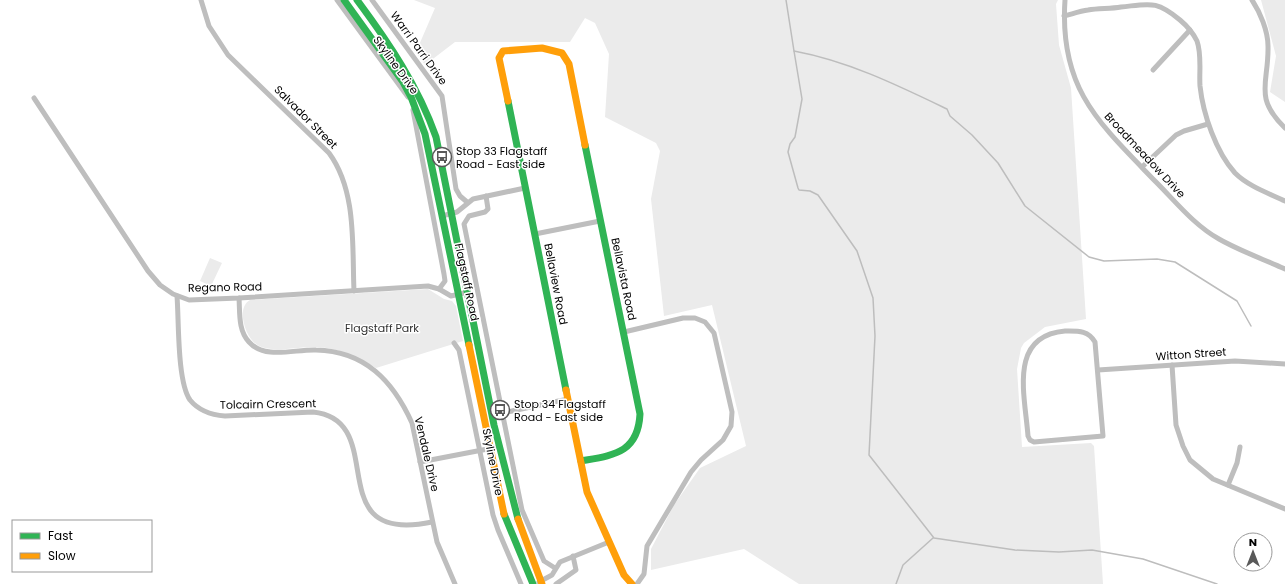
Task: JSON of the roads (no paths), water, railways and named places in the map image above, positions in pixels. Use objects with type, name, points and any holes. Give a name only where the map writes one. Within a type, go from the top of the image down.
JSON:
[{"type":"main road","name":"Flagstaff Road","points":[[344,0],[403,82],[411,96],[425,134],[459,294],[489,448],[505,519],[538,583]]},
{"type":"main road","name":"Flagstaff Road","points":[[357,0],[402,61],[429,114],[436,137],[452,213],[498,447],[516,517],[538,583]]},
{"type":"main road","name":"Bellaview Road","points":[[569,64],[563,54],[552,49],[511,49],[503,51],[499,58],[587,492],[624,575],[632,584]]},
{"type":"main road","name":"Bellavista Road","points":[[569,64],[624,332],[640,414],[641,427],[636,440],[626,449],[613,455],[581,460]]},
{"type":"street","name":"Salvador Street","points":[[200,0],[209,26],[228,54],[329,153],[335,161],[341,174],[349,208],[354,291]]},
{"type":"street","name":"Skyline Drive","points":[[337,0],[404,91],[413,107],[444,274],[445,281],[439,289]]},
{"type":"street","name":"Warri Parri Drive","points":[[372,0],[442,96],[456,189],[460,196],[467,202]]},
{"type":"street","name":"Broadmeadow Drive","points":[[1065,0],[1064,16],[1067,51],[1076,82],[1090,110],[1194,221],[1219,239],[1285,269]]},
{"type":"street","points":[[1252,0],[1264,26],[1268,45],[1264,82],[1267,106],[1274,118],[1285,128]]},
{"type":"street","points":[[1064,16],[1088,10],[1143,3],[1156,4],[1167,8],[1190,30],[1197,41],[1200,56],[1200,86],[1208,124],[1226,161],[1235,173],[1247,183],[1285,201]]},
{"type":"street","points":[[1153,70],[1190,30]]},
{"type":"street","name":"Regano Road","points":[[34,98],[148,271],[160,285],[177,296],[190,300],[428,286],[439,289],[451,296],[468,292]]},
{"type":"street","points":[[1142,167],[1176,135],[1208,124]]},
{"type":"street","points":[[442,216],[457,212],[467,202],[486,196],[525,188]]},
{"type":"street","name":"Flagstaff Road","points":[[486,196],[488,209],[485,212],[469,216],[464,224],[522,510],[544,561],[555,568]]},
{"type":"street","points":[[535,234],[600,221]]},
{"type":"street","name":"Tolcairn Crescent","points":[[177,296],[182,375],[184,389],[191,400],[211,415],[225,416],[312,412],[326,413],[335,417],[349,433],[360,492],[367,505],[377,516],[387,522],[402,526],[432,522]]},
{"type":"street","name":"Vendale Drive","points":[[239,298],[241,327],[249,342],[257,349],[267,352],[317,350],[335,353],[354,359],[381,375],[390,385],[412,423],[437,542],[455,584]]},
{"type":"street","points":[[624,332],[683,318],[695,318],[705,322],[714,333],[732,412],[731,426],[723,440],[701,460],[691,472],[647,546],[644,574],[636,584]]},
{"type":"street","points":[[1050,332],[1087,332],[1095,342],[1098,370],[1103,436],[1034,442],[1030,440],[1023,370],[1029,350],[1034,342],[1050,332]]},
{"type":"street","name":"Skyline Drive","points":[[454,343],[459,350],[496,525],[521,584]]},
{"type":"street","name":"Witton Street","points":[[1098,370],[1235,361],[1285,364]]},
{"type":"street","points":[[1172,365],[1176,425],[1183,446],[1190,460],[1213,479],[1285,509]]},
{"type":"street","points":[[503,413],[568,399]]},
{"type":"street","points":[[420,462],[498,447]]},
{"type":"street","points":[[1228,485],[1237,462],[1240,447]]},
{"type":"street","points":[[538,583],[552,575],[560,562],[609,542]]},
{"type":"street","points":[[556,584],[576,570],[573,556]]},
{"type":"waterway","points":[[786,0],[794,51],[814,55],[853,67],[947,109],[950,116],[972,135],[998,163],[1025,206],[1089,257],[1104,261],[1157,259],[1175,262],[1237,301],[1251,326]]},
{"type":"waterway","points":[[794,51],[802,99],[795,137],[790,144],[788,152],[798,188],[799,190],[810,191],[818,195],[857,251],[873,298],[875,336],[869,455],[934,538],[1015,550],[1059,552],[1092,550],[1143,559],[1217,584]]},
{"type":"waterway","points":[[896,584],[903,565],[933,538]]},
{"type":"place","name":"Stop 33 Flagstaff Road - East side","points":[[442,157]]},
{"type":"place","name":"Stop 34 Flagstaff Road - East side","points":[[500,410]]},
{"type":"park label","name":"Flagstaff Park","points":[[382,328]]}]
